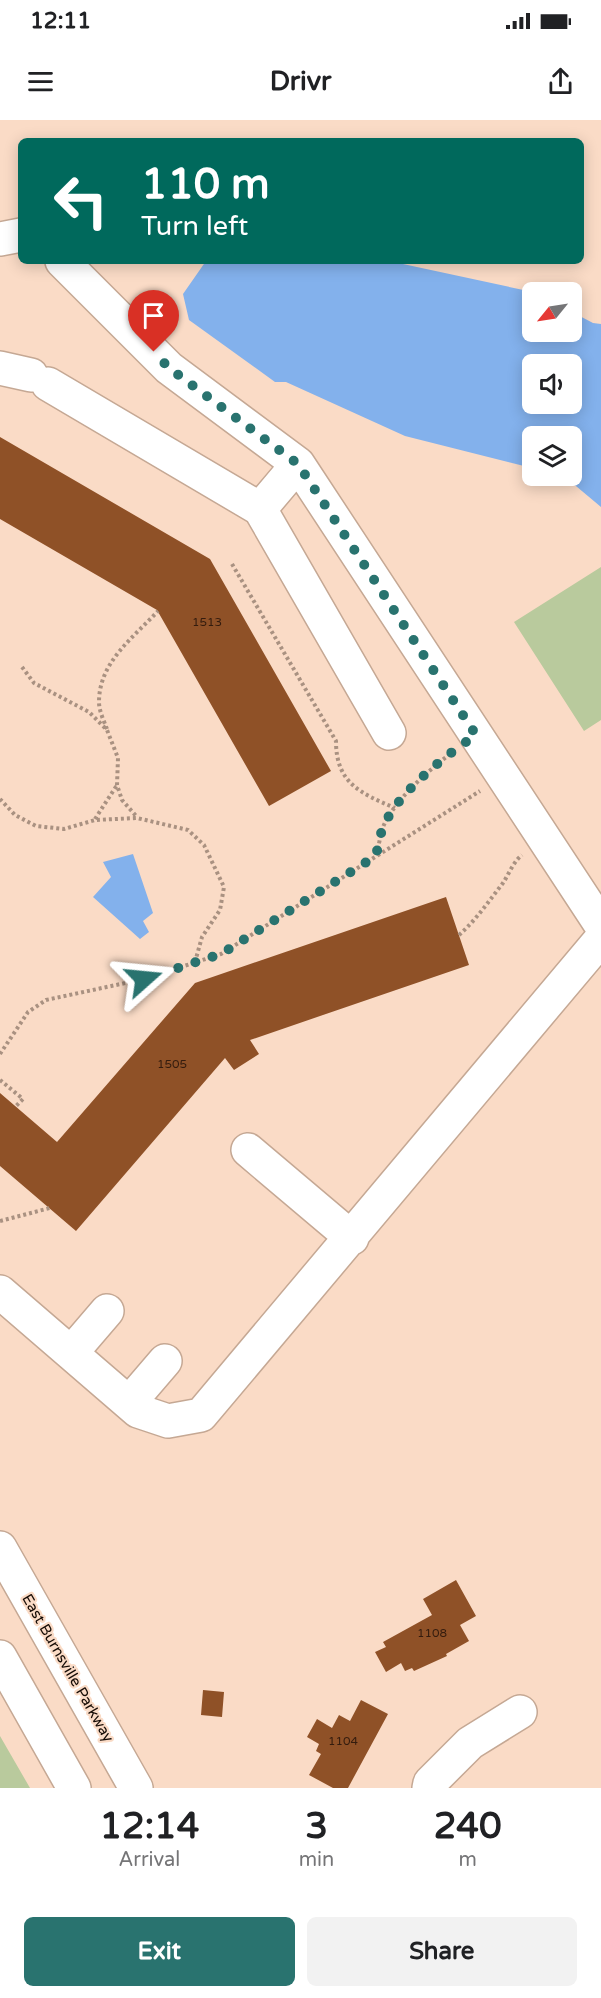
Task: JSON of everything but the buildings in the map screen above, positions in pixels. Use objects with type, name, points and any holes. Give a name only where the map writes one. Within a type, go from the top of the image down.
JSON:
[{"type":"street","points":[[0,239],[18,236]]},
{"type":"street","points":[[65,264],[169,368],[298,464],[601,925]]},
{"type":"street","points":[[0,368],[40,379],[260,509],[389,733]]},
{"type":"street","points":[[260,509],[298,464]]},
{"type":"street","points":[[0,1292],[138,1412],[168,1421],[201,1415],[601,939]]},
{"type":"street","points":[[248,1150],[352,1238]]},
{"type":"street","points":[[71,1353],[107,1311]]},
{"type":"street","points":[[129,1403],[165,1361]]},
{"type":"street","name":"East Burnsville Parkway","points":[[0,1548],[136,1788]]},
{"type":"street","points":[[0,1657],[74,1788]]},
{"type":"street","points":[[429,1788],[429,1783],[470,1743],[520,1712]]},
{"type":"path","points":[[232,564],[336,741],[336,760],[349,782],[371,798],[395,808]]},
{"type":"path","points":[[137,818],[122,800],[117,785],[118,758],[99,704],[101,682],[111,660],[158,611]]},
{"type":"path","points":[[22,667],[34,683],[89,712],[107,729]]},
{"type":"path","points":[[376,856],[383,828],[395,808],[433,767],[476,735]]},
{"type":"path","points":[[0,1054],[28,1012],[46,1000],[144,979],[221,954],[504,777]]},
{"type":"path","points":[[95,820],[117,785]]},
{"type":"path","points":[[0,799],[15,815],[36,826],[64,829],[95,820],[137,818],[188,830],[204,845],[224,887],[220,910],[202,937],[195,962]]},
{"type":"path","points":[[459,935],[470,925],[517,860],[544,838]]},
{"type":"path","points":[[0,1080],[22,1099],[16,1107]]},
{"type":"path","points":[[0,1221],[50,1208]]},
{"type":"green space","points":[[601,567],[601,720],[584,731],[514,622]]},
{"type":"green space","points":[[0,1736],[30,1788],[0,1788]]},
{"type":"water","points":[[204,264],[403,264],[522,290],[522,342],[582,342],[582,317],[601,324],[601,507],[576,486],[582,486],[582,426],[522,426],[522,465],[405,436],[286,382],[275,382],[189,320],[183,294]]},
{"type":"water","points":[[133,854],[153,913],[143,921],[149,932],[140,939],[93,897],[111,877],[103,862]]},
{"type":"route","points":[[144,979],[221,954],[376,856],[383,828],[395,808],[433,767],[476,735],[298,464],[169,368],[154,352]]}]
